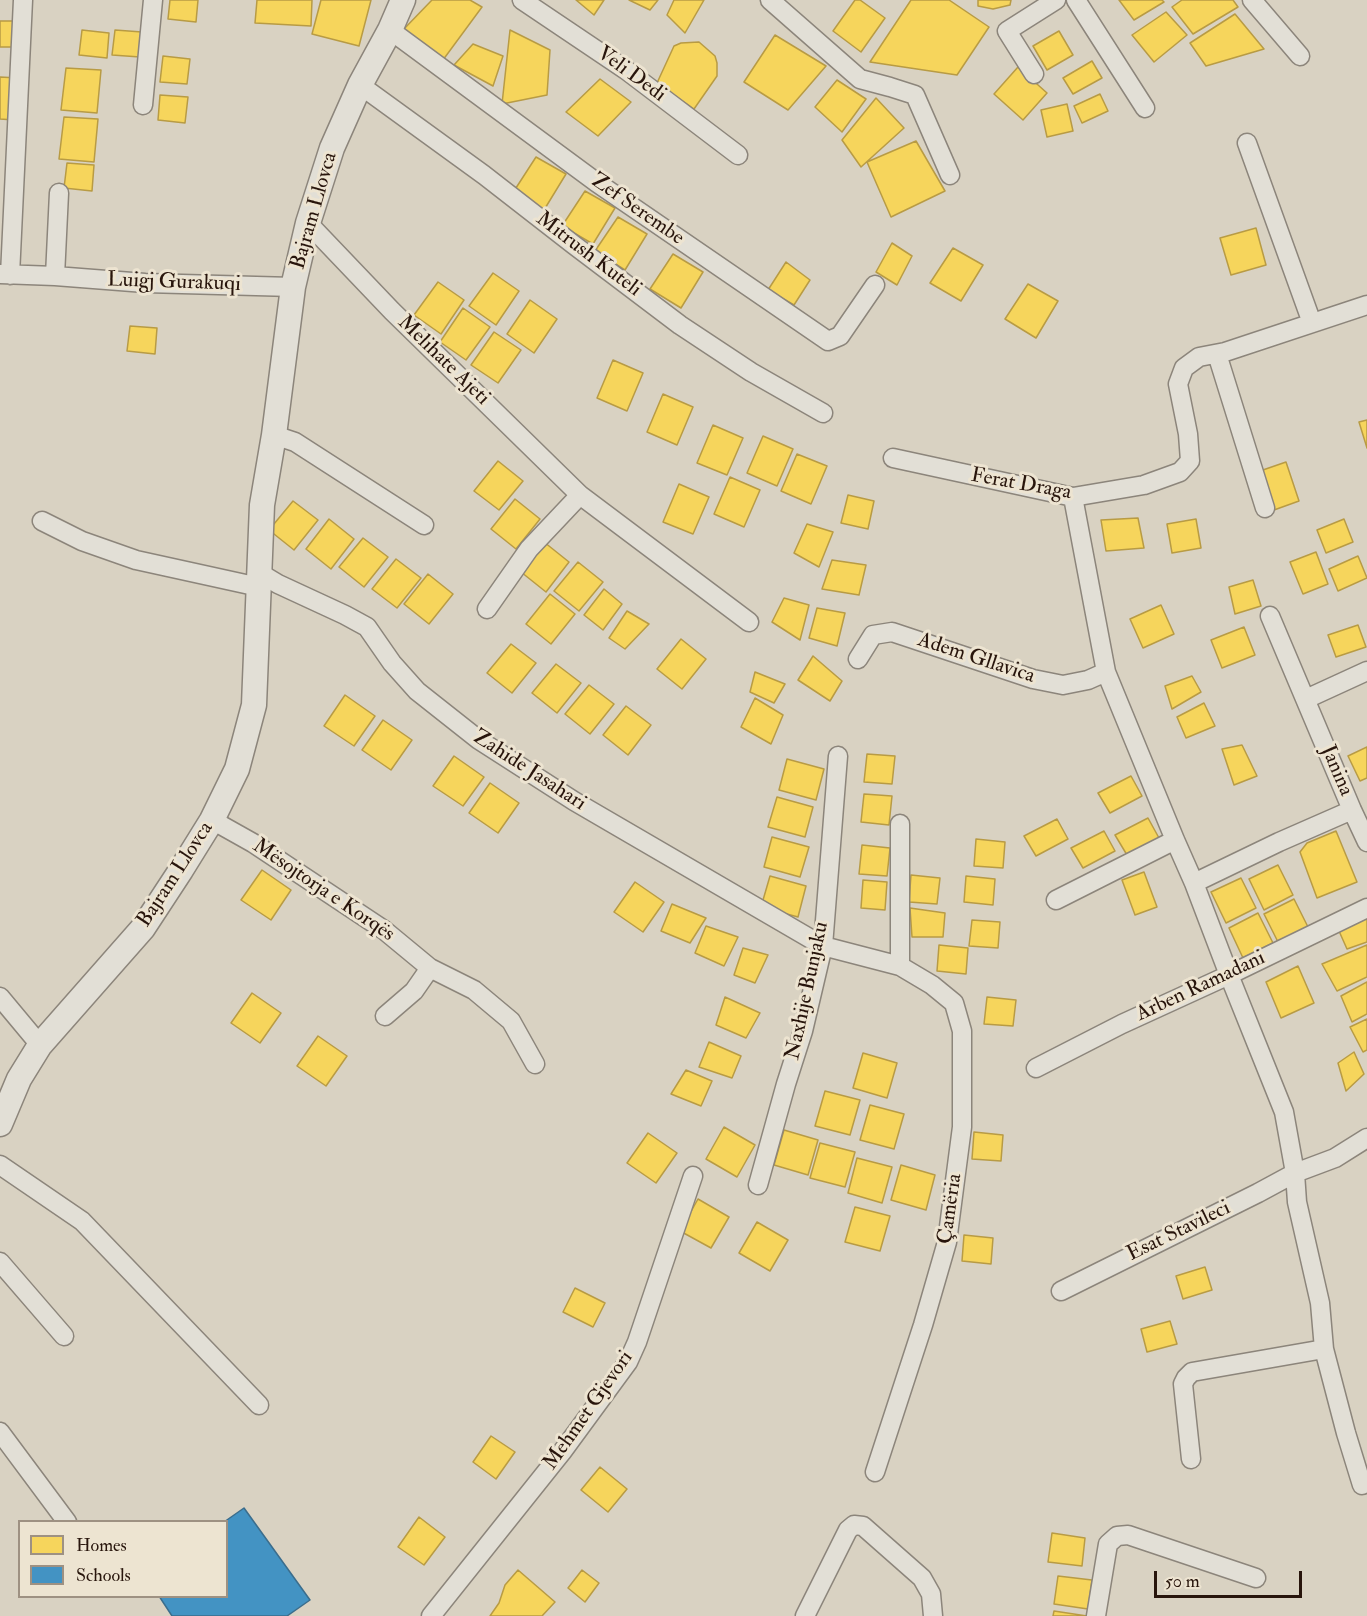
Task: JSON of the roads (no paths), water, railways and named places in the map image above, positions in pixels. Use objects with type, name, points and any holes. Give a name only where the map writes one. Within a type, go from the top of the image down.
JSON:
[{"type":"street","points":[[5,274],[23,0]]},
{"type":"street","points":[[143,105],[153,0]]},
{"type":"street","name":"Bajram Llovca","points":[[0,1124],[19,1079],[40,1045],[142,928],[182,870],[212,820],[237,769],[254,705],[262,505],[274,435],[293,287],[308,224],[332,148],[360,85],[390,30],[403,0]]},
{"type":"street","name":"Veli Dedi","points":[[522,0],[626,69],[738,155]]},
{"type":"street","points":[[770,0],[860,79],[915,95],[950,175]]},
{"type":"street","points":[[1034,74],[1007,30],[1056,0]]},
{"type":"street","points":[[1076,0],[1145,108]]},
{"type":"street","points":[[1252,0],[1300,56]]},
{"type":"street","name":"Zef Serembe","points":[[390,30],[596,182],[828,341],[840,336],[875,285]]},
{"type":"street","name":"Mitrush Kuteli","points":[[360,85],[484,175],[680,325],[751,372],[824,413]]},
{"type":"street","points":[[1247,143],[1312,323]]},
{"type":"street","points":[[55,276],[58,193]]},
{"type":"street","name":"Melihate Ajeti","points":[[308,224],[392,311],[580,495],[749,622]]},
{"type":"street","name":"Luigj Gurakuqi","points":[[5,274],[146,283],[293,287]]},
{"type":"street","name":"Ferat Draga","points":[[893,459],[1072,497],[1144,485],[1180,472],[1190,461],[1188,434],[1178,384],[1184,368],[1199,357],[1217,354],[1367,305]]},
{"type":"street","points":[[1217,354],[1265,508]]},
{"type":"street","points":[[274,435],[295,442],[424,525]]},
{"type":"street","points":[[487,609],[529,549],[580,495]]},
{"type":"street","points":[[1072,497],[1106,672],[1194,883],[1284,1112],[1295,1173],[1297,1202],[1320,1303],[1324,1349],[1362,1485]]},
{"type":"street","points":[[42,521],[82,541],[136,560],[259,579]]},
{"type":"street","name":"Zahide Jasahari","points":[[259,579],[278,584],[368,627],[392,663],[417,691],[479,740],[574,801],[823,946]]},
{"type":"street","name":"Janina","points":[[1270,616],[1367,842]]},
{"type":"street","name":"Adem Gllavica","points":[[858,659],[873,635],[892,632],[1033,679],[1063,685],[1088,680],[1106,672]]},
{"type":"street","points":[[1306,699],[1367,671]]},
{"type":"street","name":"Naxhije Bunjaku","points":[[758,1185],[803,1031],[823,946],[838,756]]},
{"type":"street","points":[[1194,883],[1352,810]]},
{"type":"street","name":"Mësojtorja e Korqës","points":[[212,820],[253,843],[384,930],[430,968],[474,990],[511,1021],[535,1064]]},
{"type":"street","points":[[900,824],[900,966]]},
{"type":"street","points":[[1056,900],[1175,840]]},
{"type":"street","name":"Arben Ramadani","points":[[1036,1068],[1122,1024],[1367,908]]},
{"type":"street","name":"Çamëria","points":[[823,946],[900,966],[932,985],[954,1003],[962,1031],[962,1126],[947,1242],[923,1325],[875,1472]]},
{"type":"street","points":[[385,1016],[414,991],[430,968]]},
{"type":"street","points":[[0,997],[40,1045]]},
{"type":"street","name":"Esat Stavileci","points":[[1061,1291],[1295,1173],[1335,1158],[1367,1138]]},
{"type":"street","points":[[0,1165],[82,1221],[259,1405]]},
{"type":"street","name":"Mehmet Gjevori","points":[[431,1616],[562,1452],[628,1362],[637,1342],[693,1176]]},
{"type":"street","points":[[0,1262],[64,1336]]},
{"type":"street","points":[[1191,1459],[1183,1384],[1192,1372],[1324,1349]]},
{"type":"street","points":[[0,1432],[66,1520]]},
{"type":"street","points":[[805,1616],[848,1530],[854,1525],[863,1526],[922,1578],[930,1594],[933,1616]]},
{"type":"street","points":[[1096,1616],[1108,1544],[1117,1536],[1128,1535],[1256,1578]]}]
